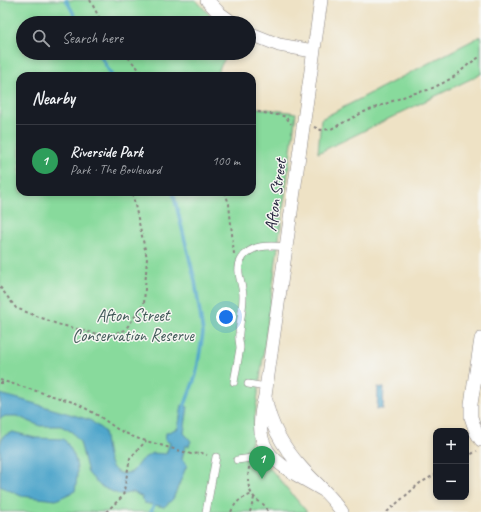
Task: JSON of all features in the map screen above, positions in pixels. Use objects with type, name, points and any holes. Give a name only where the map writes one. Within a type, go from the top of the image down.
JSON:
[{"type":"street","points":[[207,0],[223,16]]},
{"type":"street","name":"Afton Street","points":[[268,453],[260,431],[261,410],[265,392],[286,247],[320,0]]},
{"type":"street","points":[[256,36],[279,45],[314,51]]},
{"type":"street","points":[[479,446],[471,417],[471,404],[481,339]]},
{"type":"street","points":[[265,392],[269,416],[277,433],[300,466],[337,504],[342,512]]},
{"type":"street","points":[[268,453],[284,467],[323,490]]},
{"type":"lane","points":[[234,382],[240,349],[238,339],[242,308],[242,285],[238,266],[242,258],[256,247],[266,245],[286,247]]},
{"type":"lane","points":[[248,384],[265,392]]},
{"type":"lane","points":[[237,460],[260,458],[268,453]]},
{"type":"lane","points":[[206,512],[216,457]]},
{"type":"path","points":[[90,0],[98,16]]},
{"type":"path","points":[[290,122],[304,121],[321,130],[331,129],[372,109],[411,94],[428,90],[443,83],[455,76],[468,64],[481,56]]},
{"type":"path","points":[[130,60],[141,72]]},
{"type":"path","points":[[0,288],[16,308],[57,324],[106,336],[125,330],[144,304],[147,258],[133,196]]},
{"type":"path","points":[[226,196],[230,211],[234,254],[238,266]]},
{"type":"path","points":[[0,381],[9,382],[76,403],[99,416],[117,429],[136,438],[191,454],[202,453],[216,457]]},
{"type":"path","points":[[106,512],[123,496],[130,458],[146,441]]},
{"type":"path","points":[[469,454],[479,446]]},
{"type":"path","points":[[387,512],[420,483],[433,476]]},
{"type":"path","points":[[231,512],[234,505],[241,498],[253,494]]},
{"type":"path","points":[[250,512],[254,497],[264,504],[268,512]]},
{"type":"green space","name":"Afton Street Conservation Reserve","points":[[0,0],[196,0],[210,16],[16,16],[16,60],[224,60],[217,72],[16,72],[16,196],[256,196],[256,108],[296,113],[251,446],[307,512],[0,512]]},
{"type":"green space","points":[[481,36],[481,74],[318,153],[321,119]]},
{"type":"water","points":[[378,387],[384,388],[383,409],[377,409]]},
{"type":"water","points":[[0,394],[90,420],[104,431],[107,452],[111,464],[116,471],[122,473],[132,472],[141,460],[152,453],[166,454],[170,443],[165,440],[166,433],[178,428],[182,405],[188,407],[184,433],[191,441],[189,446],[185,446],[182,459],[187,465],[173,499],[164,507],[144,503],[142,497],[133,492],[120,495],[100,486],[88,473],[80,442],[72,432],[61,426],[40,426],[17,416],[5,416],[0,419]]},
{"type":"water","points":[[13,432],[35,438],[64,439],[75,458],[77,476],[75,491],[56,500],[21,496],[0,486],[0,445],[3,436]]},
{"type":"waterway","points":[[66,0],[75,16]]},
{"type":"waterway","points":[[103,60],[110,72]]},
{"type":"waterway","points":[[174,196],[195,281],[203,333],[196,375],[183,410]]},
{"type":"waterway","points":[[151,512],[155,502]]},
{"type":"place","name":"Riverside Park","points":[[262,479]]}]
